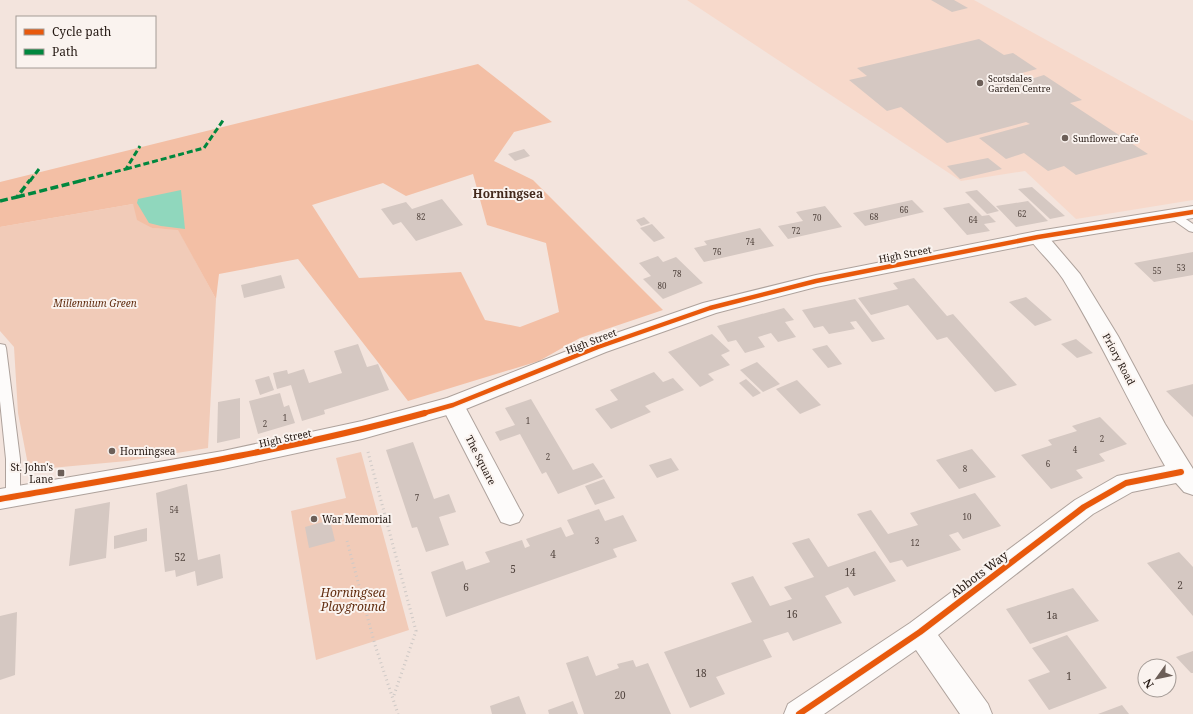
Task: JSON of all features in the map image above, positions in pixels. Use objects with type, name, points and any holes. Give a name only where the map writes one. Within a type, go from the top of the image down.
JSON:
[{"type":"street","name":"High Street","points":[[6,497],[223,460],[362,430],[453,405],[598,347],[710,308],[816,281],[1038,237],[1183,214]]},
{"type":"street","name":"Priory Road","points":[[1038,237],[1070,274],[1107,336],[1155,428],[1187,478]]},
{"type":"street","name":"The Square","points":[[453,405],[510,515]]},
{"type":"street","name":"Abbots Way","points":[[799,714],[920,632],[1084,507],[1126,483],[1187,478]]},
{"type":"street","points":[[920,632],[977,714]]},
{"type":"lane","points":[[1183,214],[1193,229]]},
{"type":"lane","points":[[0,348],[13,459],[6,497]]},
{"type":"path","points":[[362,430],[416,631],[393,698]]},
{"type":"path","points":[[347,541],[375,645],[398,714]]},
{"type":"shaded area","points":[[687,0],[974,0],[1193,121],[1193,200],[1076,219],[1025,171],[961,181]]},
{"type":"shaded area","points":[[478,64],[552,122],[514,132],[494,161],[533,180],[663,310],[580,338],[539,361],[408,401],[298,259],[219,274],[216,299],[178,230],[152,228],[137,220],[133,204],[0,227],[0,182]],"holes":[[[473,174],[487,225],[546,243],[559,312],[520,327],[485,320],[461,272],[359,278],[312,205],[383,183],[406,196]]]},
{"type":"shaded area","points":[[181,190],[185,229],[149,223],[137,203],[138,199]]},
{"type":"green space","name":"Millennium Green","points":[[133,204],[152,228],[178,229],[216,299],[208,448],[127,461],[29,470],[18,413],[14,347],[0,331],[0,227]]},
{"type":"green space","name":"Horningsea Playground","points":[[361,452],[409,630],[316,660],[291,511],[346,498],[336,458]]},
{"type":"building","points":[[931,0],[954,0],[968,8],[952,12]]},
{"type":"building","points":[[979,39],[1004,55],[1013,53],[1037,69],[1022,73],[1031,79],[1044,75],[1082,100],[1070,103],[1148,154],[1076,175],[1064,166],[1048,171],[1024,153],[1006,159],[979,138],[1030,124],[1026,122],[947,143],[901,107],[887,111],[849,80],[867,76],[857,68]]},
{"type":"building","points":[[524,149],[530,156],[515,161],[508,154]]},
{"type":"building","points":[[988,158],[1002,169],[960,179],[947,166]]},
{"type":"building","points":[[1032,187],[1065,216],[1050,219],[1018,189]]},
{"type":"building","points":[[977,190],[999,211],[987,214],[965,192]]},
{"type":"building","points":[[442,199],[463,225],[416,241],[401,222],[393,225],[381,209],[406,202],[412,209]]},
{"type":"building","points":[[912,200],[924,212],[865,226],[853,213]]},
{"type":"building","points":[[1028,201],[1048,221],[1016,227],[996,206]]},
{"type":"building","points":[[969,203],[982,216],[989,215],[996,222],[984,224],[990,231],[967,235],[943,208]]},
{"type":"building","points":[[825,206],[842,227],[788,239],[778,226],[803,221],[796,212]]},
{"type":"building","points":[[644,217],[650,223],[641,226],[636,220]]},
{"type":"building","points":[[652,224],[665,238],[654,242],[640,228]]},
{"type":"building","points":[[760,228],[774,246],[704,262],[694,248],[707,245],[704,241]]},
{"type":"building","points":[[1193,252],[1193,275],[1154,282],[1134,263]]},
{"type":"building","points":[[658,256],[663,262],[676,257],[703,283],[663,299],[643,279],[651,276],[639,263]]},
{"type":"building","points":[[281,275],[285,288],[244,298],[241,285]]},
{"type":"building","points":[[914,278],[947,316],[953,314],[1017,385],[995,392],[947,337],[937,340],[908,305],[871,315],[858,298],[898,289],[893,283]]},
{"type":"building","points":[[1026,297],[1052,320],[1035,326],[1009,302]]},
{"type":"building","points":[[855,299],[885,339],[872,342],[856,321],[850,322],[855,329],[829,334],[823,326],[814,328],[802,310]]},
{"type":"building","points":[[784,308],[794,320],[785,322],[796,337],[778,342],[771,333],[758,337],[765,347],[745,353],[736,340],[728,342],[717,326]]},
{"type":"building","points":[[712,334],[730,351],[721,355],[730,365],[708,374],[714,380],[700,387],[668,352]]},
{"type":"building","points":[[1076,339],[1093,353],[1077,358],[1061,344]]},
{"type":"building","points":[[358,344],[367,367],[378,364],[389,390],[324,410],[325,414],[302,421],[291,385],[277,389],[273,373],[287,370],[288,374],[304,369],[309,383],[342,373],[334,351]]},
{"type":"building","points":[[827,345],[842,364],[828,368],[812,349]]},
{"type":"building","points":[[757,362],[780,384],[763,392],[740,370]]},
{"type":"building","points":[[654,372],[663,382],[673,378],[684,390],[645,406],[651,412],[611,429],[595,409],[618,400],[610,390]]},
{"type":"building","points":[[269,376],[274,390],[260,395],[255,380]]},
{"type":"building","points":[[746,379],[761,393],[753,397],[739,383]]},
{"type":"building","points":[[797,380],[821,405],[800,414],[776,389]]},
{"type":"building","points":[[1193,384],[1193,417],[1166,391]]},
{"type":"building","points":[[280,393],[284,407],[289,405],[295,423],[258,434],[249,401]]},
{"type":"building","points":[[240,398],[240,438],[217,443],[218,402]]},
{"type":"building","points":[[531,399],[573,470],[593,463],[603,477],[558,494],[546,472],[542,474],[520,434],[500,441],[495,432],[515,425],[505,408]]},
{"type":"building","points":[[1100,417],[1127,444],[1099,454],[1105,461],[1076,470],[1083,478],[1051,489],[1021,455],[1052,445],[1048,440],[1077,431],[1072,426]]},
{"type":"building","points":[[413,442],[434,499],[449,494],[456,512],[439,517],[449,545],[426,552],[417,527],[412,528],[386,450]]},
{"type":"building","points":[[972,449],[996,477],[959,489],[936,460]]},
{"type":"building","points":[[671,458],[679,470],[657,478],[649,465]]},
{"type":"building","points":[[604,479],[615,498],[595,505],[585,486]]},
{"type":"building","points":[[187,484],[198,560],[220,554],[223,578],[197,586],[195,571],[176,577],[175,570],[165,572],[156,493]]},
{"type":"building","points":[[975,493],[1001,526],[963,539],[958,532],[949,535],[961,550],[907,567],[902,560],[890,563],[857,514],[871,510],[888,534],[918,525],[910,513]]},
{"type":"building","points":[[110,502],[106,558],[69,566],[75,509]]},
{"type":"building","points":[[599,509],[605,521],[623,515],[637,541],[613,549],[617,557],[446,617],[431,572],[463,561],[466,570],[490,562],[485,552],[522,540],[525,548],[530,546],[526,539],[561,527],[566,537],[574,534],[567,520]]},
{"type":"building","points":[[330,520],[335,541],[309,548],[305,527]]},
{"type":"building","points":[[147,528],[147,541],[114,549],[114,536]]},
{"type":"building","points":[[809,538],[828,567],[875,551],[896,581],[854,596],[848,587],[825,596],[842,623],[793,641],[788,632],[763,640],[772,657],[716,677],[725,694],[690,708],[664,652],[752,622],[731,583],[753,576],[770,606],[792,599],[784,587],[814,577],[792,543]]},
{"type":"building","points":[[1179,552],[1193,567],[1193,616],[1147,563]]},
{"type":"building","points":[[1073,588],[1099,621],[1030,644],[1006,609]]},
{"type":"building","points":[[17,612],[15,675],[0,680],[0,616]]},
{"type":"building","points":[[1067,635],[1107,688],[1049,710],[1028,680],[1050,672],[1032,648]]},
{"type":"building","points":[[1193,651],[1193,673],[1191,673],[1176,657]]},
{"type":"building","points":[[588,656],[596,676],[619,668],[617,664],[633,660],[636,667],[648,663],[671,714],[584,714],[566,663]]},
{"type":"building","points":[[519,696],[526,714],[492,714],[490,706]]},
{"type":"building","points":[[573,701],[578,714],[549,714],[548,710]]},
{"type":"building","points":[[1122,705],[1129,714],[1098,714]]},
{"type":"marked path","points":[[126,169],[204,148],[224,119]]},
{"type":"marked path","points":[[17,197],[126,169],[140,146]]},
{"type":"marked path","points":[[0,201],[17,197],[39,169]]},
{"type":"cycle path","points":[[0,499],[223,460],[362,430],[453,405],[598,347],[710,308],[816,281],[1038,237],[1193,212]]},
{"type":"cycle path","points":[[799,714],[920,632],[1084,507],[1126,483],[1181,472]]},
{"type":"place","name":"Scotsdales Garden Centre","points":[[980,83]]},
{"type":"place","name":"Sunflower Cafe","points":[[1065,138]]},
{"type":"place","name":"Horningsea","points":[[112,451]]},
{"type":"place","name":"St. John's Lane","points":[[61,473]]},
{"type":"place","name":"War Memorial","points":[[314,519]]},
{"type":"district","name":"Horningsea","points":[[508,193]]}]
